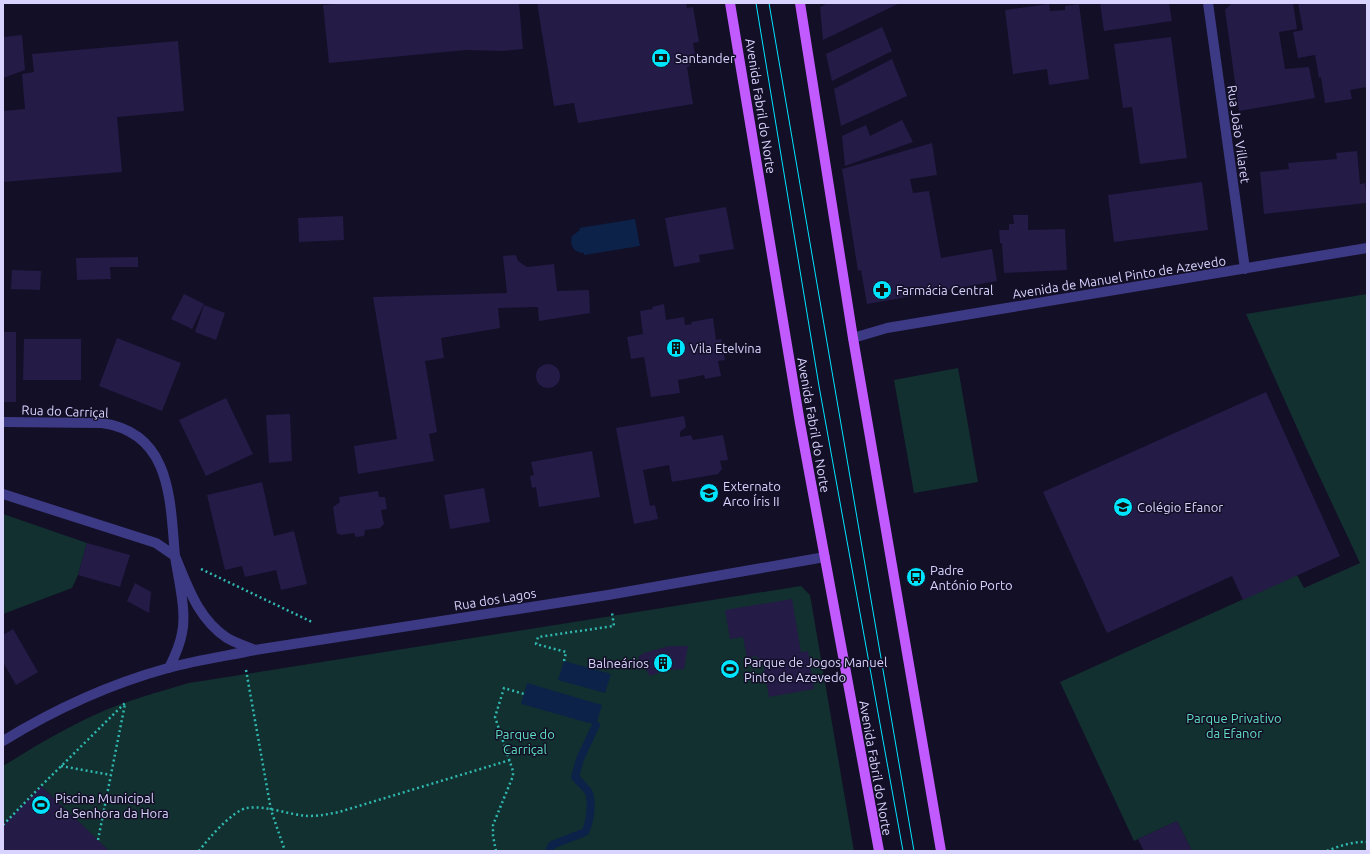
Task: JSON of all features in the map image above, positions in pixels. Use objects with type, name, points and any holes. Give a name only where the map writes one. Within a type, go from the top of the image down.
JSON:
[{"type":"main road","name":"Avenida Fabril do Norte","points":[[730,3],[800,423],[878,851]]},
{"type":"main road","points":[[800,3],[852,338],[941,851]]},
{"type":"street","name":"Rua João Villaret","points":[[1208,3],[1245,269]]},
{"type":"street","name":"Avenida de Manuel Pinto de Azevedo","points":[[852,338],[887,328],[1367,248]]},
{"type":"street","name":"Rua do Carriçal","points":[[3,422],[102,423],[114,425],[128,431],[149,446],[158,460],[166,479],[183,611],[183,632],[177,651],[169,668]]},
{"type":"street","points":[[3,494],[156,543],[175,556]]},
{"type":"street","name":"Rua do Carriçal","points":[[175,556],[192,598],[201,613],[212,626],[227,638],[255,650]]},
{"type":"street","name":"Rua dos Lagos","points":[[3,741],[62,708],[120,684],[169,668],[207,658],[608,594],[825,557]]},
{"type":"path","points":[[175,556],[314,623]]},
{"type":"path","points":[[564,661],[566,652],[536,644],[538,638],[614,626],[608,594]]},
{"type":"path","points":[[247,674],[271,810],[285,851]]},
{"type":"path","points":[[496,851],[493,836],[493,825],[513,776],[513,771],[495,717],[504,688],[524,694]]},
{"type":"path","points":[[3,825],[125,703],[98,840]]},
{"type":"path","points":[[200,851],[228,818],[246,808],[271,810],[307,816],[324,815],[339,812],[510,760]]},
{"type":"path","points":[[61,766],[111,775]]},
{"type":"path","points":[[1327,851],[1337,847],[1367,842]]},
{"type":"green space","name":"Parque Privativo da Efanor","points":[[1367,294],[1367,851],[1192,851],[1177,821],[1134,841],[1060,682],[1297,575],[1304,588],[1360,563],[1246,314]]},
{"type":"green space","points":[[958,368],[978,482],[914,493],[894,380]]},
{"type":"green space","points":[[3,514],[87,543],[78,575],[72,588],[3,614]]},
{"type":"green space","name":"Parque do Carriçal","points":[[801,586],[810,595],[854,851],[109,851],[41,786],[3,825],[3,766],[50,738],[86,719],[110,708],[155,693],[189,683]]},
{"type":"water","points":[[635,219],[640,246],[584,255],[584,253],[577,252],[573,248],[571,239],[572,236],[580,230],[579,228]]},
{"type":"water","points":[[564,661],[611,674],[605,693],[558,680]]},
{"type":"water","points":[[527,683],[602,705],[596,725],[521,704]]},
{"type":"building","points":[[348,3],[519,3],[523,49],[503,51],[466,50],[329,63],[323,5]]},
{"type":"building","points":[[537,3],[686,3],[687,8],[693,7],[699,42],[693,43],[695,54],[688,56],[690,66],[687,67],[693,104],[578,123],[574,103],[554,106]]},
{"type":"building","points":[[828,3],[900,3],[823,40],[820,7]]},
{"type":"building","points":[[1100,3],[1169,3],[1172,21],[1104,31]]},
{"type":"building","points":[[1232,3],[1293,3],[1297,29],[1279,32],[1285,69],[1309,67],[1315,98],[1239,111],[1225,10]]},
{"type":"building","points":[[1298,3],[1367,3],[1367,87],[1350,90],[1352,99],[1325,103],[1321,77],[1319,78],[1315,55],[1298,58],[1293,32],[1303,30]]},
{"type":"building","points":[[1049,4],[1050,11],[1065,10],[1065,6],[1079,4],[1089,79],[1049,85],[1047,69],[1013,74],[1005,10]]},
{"type":"building","points":[[882,27],[892,51],[832,81],[826,54]]},
{"type":"building","points":[[22,35],[25,70],[3,78],[3,37]]},
{"type":"building","points":[[1171,37],[1187,158],[1140,164],[1132,107],[1123,108],[1114,44]]},
{"type":"building","points":[[178,41],[184,111],[117,117],[122,172],[3,182],[3,111],[25,109],[22,74],[34,72],[32,54]]},
{"type":"building","points":[[892,59],[907,96],[841,126],[834,89]]},
{"type":"building","points":[[902,120],[913,142],[845,166],[842,136],[866,125],[870,136]]},
{"type":"building","points":[[932,143],[937,175],[910,179],[913,193],[929,191],[941,258],[992,249],[997,281],[867,304],[861,270],[858,271],[842,169]]},
{"type":"building","points":[[1357,151],[1360,184],[1365,183],[1367,203],[1264,214],[1260,172],[1289,169],[1288,163],[1337,159],[1336,153]]},
{"type":"building","points":[[1202,182],[1208,230],[1114,242],[1108,195]]},
{"type":"building","points":[[726,207],[734,249],[699,255],[700,262],[674,267],[665,218]]},
{"type":"building","points":[[1013,215],[1028,215],[1028,230],[1065,229],[1067,270],[1004,273],[1002,243],[1000,243],[999,230],[1009,230],[1009,224],[1014,224]]},
{"type":"building","points":[[343,216],[344,240],[299,242],[298,218]]},
{"type":"building","points":[[516,255],[518,261],[527,267],[554,264],[557,291],[589,290],[590,313],[539,321],[538,307],[498,308],[500,328],[441,338],[444,358],[425,361],[437,432],[429,434],[434,461],[358,474],[354,446],[397,439],[373,297],[507,293],[503,256]]},
{"type":"building","points":[[138,257],[138,267],[110,267],[111,279],[77,280],[76,258]]},
{"type":"building","points":[[12,270],[41,271],[40,290],[11,289]]},
{"type":"building","points":[[184,294],[204,304],[192,329],[171,319]]},
{"type":"building","name":"Vila Etelvina","points":[[664,304],[666,320],[684,317],[685,325],[692,324],[691,322],[713,318],[716,340],[721,339],[725,360],[718,361],[721,376],[705,379],[704,375],[678,380],[680,393],[651,397],[644,357],[631,359],[627,337],[643,334],[640,311],[653,309],[652,307]]},
{"type":"building","points":[[204,305],[225,313],[216,340],[195,332]]},
{"type":"building","points":[[3,332],[16,332],[16,402],[3,402]]},
{"type":"building","points":[[117,338],[181,363],[162,411],[99,386]]},
{"type":"building","points":[[24,339],[81,339],[81,380],[23,380]]},
{"type":"building","points":[[548,364],[556,368],[560,376],[556,384],[548,388],[540,384],[536,376],[540,368]]},
{"type":"building","points":[[1266,392],[1340,556],[1243,600],[1232,576],[1107,633],[1043,492]]},
{"type":"building","points":[[226,398],[253,454],[206,476],[179,420]]},
{"type":"building","points":[[290,414],[292,461],[269,463],[266,415]]},
{"type":"building","points":[[684,416],[686,427],[680,432],[680,437],[691,435],[693,440],[723,435],[728,460],[720,461],[722,469],[718,474],[672,482],[669,465],[643,470],[650,506],[655,505],[658,519],[634,524],[616,428]]},
{"type":"building","points":[[592,451],[600,497],[539,507],[536,487],[532,488],[530,476],[534,475],[531,462]]},
{"type":"building","points":[[262,482],[274,536],[294,531],[307,584],[281,590],[276,570],[245,577],[242,566],[225,570],[207,495]]},
{"type":"building","points":[[484,488],[490,522],[450,529],[444,495]]},
{"type":"building","points":[[378,491],[379,497],[385,497],[387,509],[381,510],[384,524],[380,528],[365,530],[364,536],[356,537],[354,533],[341,535],[337,533],[333,507],[340,502],[339,497]]},
{"type":"building","points":[[87,543],[130,555],[120,587],[78,575]]},
{"type":"building","points":[[135,583],[151,592],[149,613],[127,601]]},
{"type":"building","points":[[792,599],[801,652],[808,651],[814,689],[769,697],[763,662],[759,663],[757,656],[747,658],[743,637],[730,639],[725,610]]},
{"type":"building","points":[[13,629],[38,672],[16,685],[3,662],[3,635]]},
{"type":"building","name":"Balneários","points":[[669,646],[688,646],[684,669],[666,670],[650,676],[638,657],[644,653]]},
{"type":"building","name":"Piscina Municipal da Senhora da Hora","points":[[41,786],[109,851],[3,851],[3,825]]},
{"type":"building","points":[[1177,821],[1192,851],[1144,851],[1138,839]]},
{"type":"waterway","points":[[549,851],[552,845],[585,832],[587,828],[590,812],[590,795],[575,777],[580,759],[596,725]]},
{"type":"tram line","points":[[756,3],[819,386],[903,851]]},
{"type":"tram line","points":[[769,3],[914,851]]},
{"type":"place","name":"Santander","points":[[661,58]]},
{"type":"place","name":"Farmácia Central","points":[[882,290]]},
{"type":"place","name":"Vila Etelvina","points":[[676,348]]},
{"type":"place","name":"Externato Arco Íris II","points":[[709,493]]},
{"type":"place","name":"Colégio Efanor","points":[[1123,507]]},
{"type":"place","name":"Padre António Porto","points":[[916,577]]},
{"type":"place","name":"Balneários","points":[[663,663]]},
{"type":"place","name":"Parque de Jogos Manuel Pinto de Azevedo","points":[[730,669]]},
{"type":"place","name":"Piscina Municipal da Senhora da Hora","points":[[41,805]]}]
